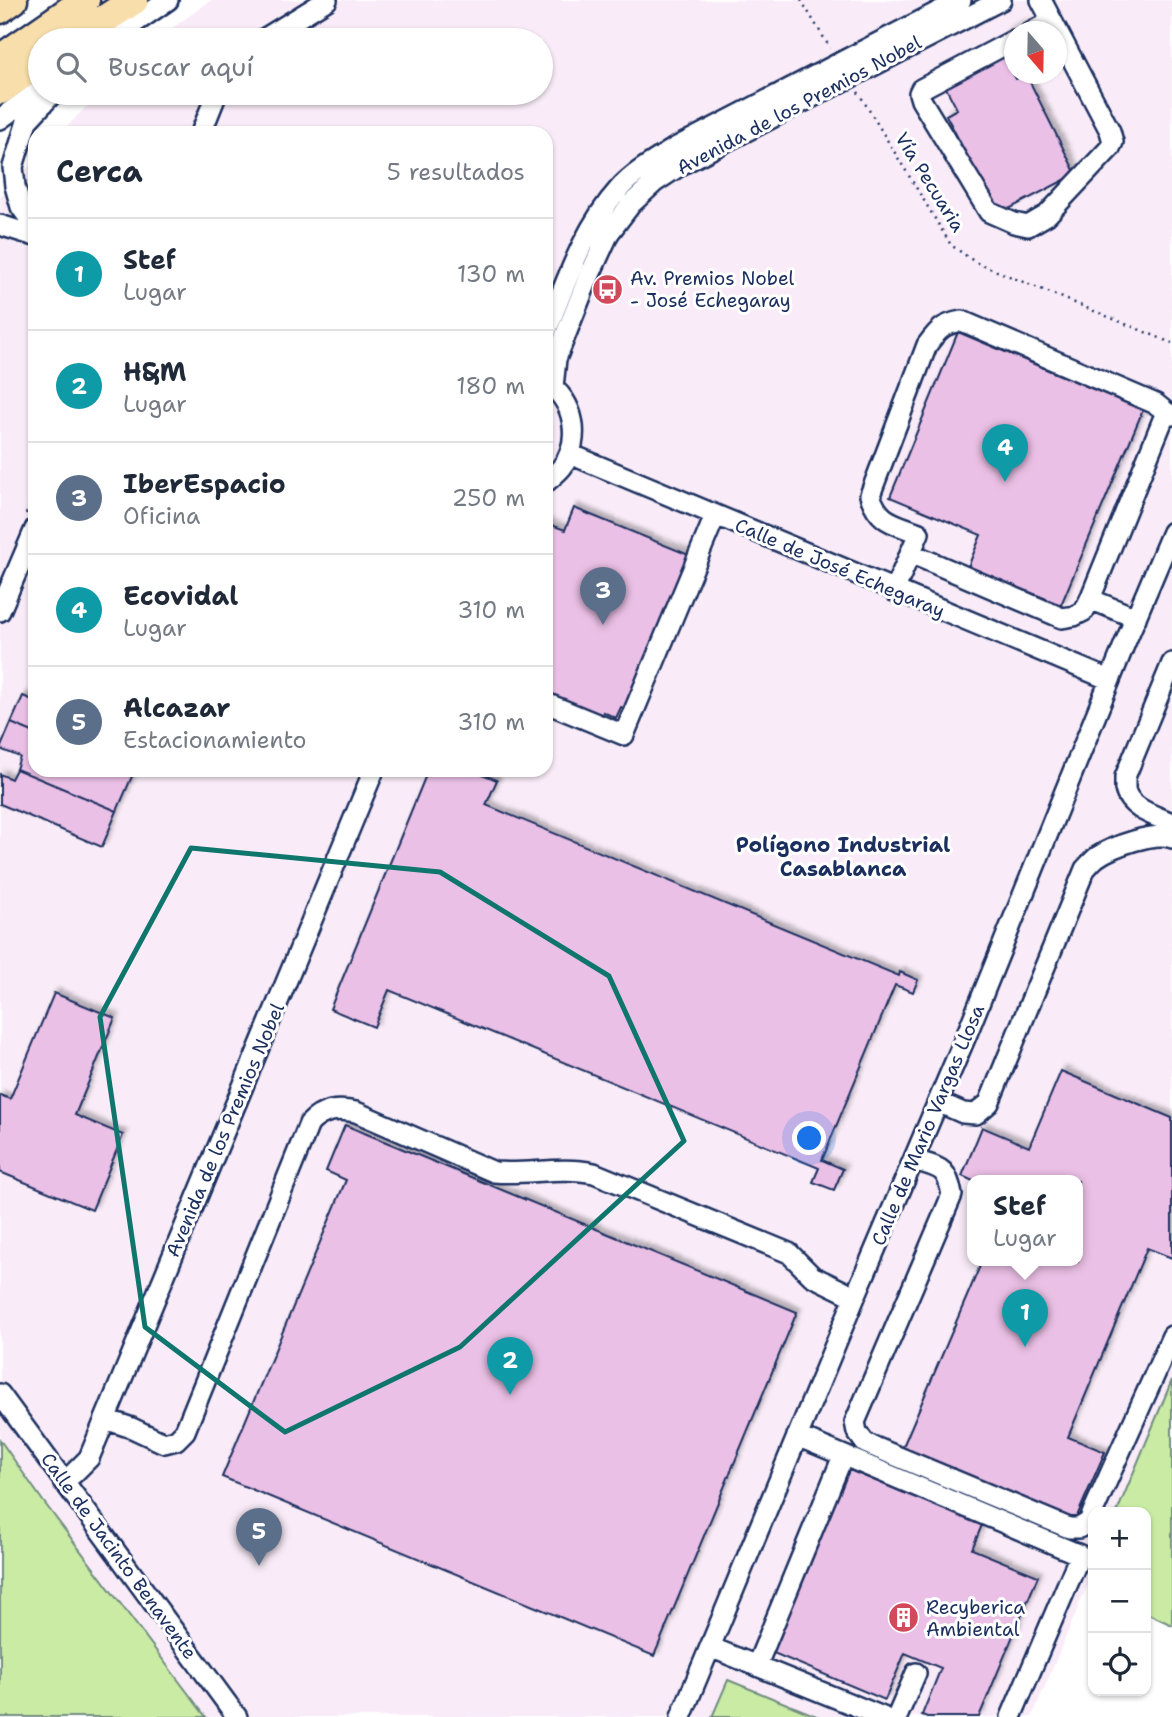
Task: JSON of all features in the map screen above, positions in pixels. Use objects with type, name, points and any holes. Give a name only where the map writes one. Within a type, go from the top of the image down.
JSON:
[{"type":"highway","points":[[0,9],[13,0]]},
{"type":"highway","points":[[45,28],[85,0]]},
{"type":"highway","points":[[91,28],[134,0]]},
{"type":"highway","points":[[0,59],[28,40]]},
{"type":"highway","points":[[0,90],[28,70]]},
{"type":"street","points":[[128,28],[169,0]]},
{"type":"street","points":[[135,28],[169,0]]},
{"type":"street","points":[[282,28],[327,0]]},
{"type":"street","name":"Avenida de los Premios Nobel","points":[[553,372],[587,281],[609,233],[631,204],[655,182],[961,0]]},
{"type":"street","name":"Avenida de los Premios Nobel","points":[[553,315],[593,223],[620,187],[646,167],[675,148],[1001,0]]},
{"type":"street","points":[[1041,0],[1052,21]]},
{"type":"street","points":[[1004,45],[921,89],[919,93],[989,212],[1028,226],[1047,215],[1110,148],[1112,142],[1110,131],[1067,49]]},
{"type":"street","points":[[0,119],[28,99]]},
{"type":"street","points":[[28,216],[21,207],[13,167],[27,121],[42,105]]},
{"type":"street","points":[[204,126],[212,105]]},
{"type":"street","points":[[0,225],[28,234]]},
{"type":"street","points":[[894,591],[910,553],[919,533],[880,516],[870,495],[927,345],[938,330],[962,321],[1156,404],[1169,414],[1084,611],[1062,618],[910,553]]},
{"type":"street","points":[[553,388],[566,403],[572,417],[574,436],[570,454],[553,476]]},
{"type":"street","name":"Calle de José Echegaray","points":[[570,454],[1110,680]]},
{"type":"street","points":[[553,706],[624,735],[715,516]]},
{"type":"street","name":"Calle de Mario Vargas Llosa","points":[[681,1717],[1003,946],[1172,532]]},
{"type":"street","points":[[0,611],[28,545]]},
{"type":"street","points":[[1090,599],[1136,618]]},
{"type":"street","points":[[1172,663],[1125,776],[1125,788],[1130,800],[1144,811],[1172,823]]},
{"type":"street","name":"Avenida de los Premios Nobel","points":[[64,1481],[89,1458],[371,777]]},
{"type":"street","points":[[937,1102],[963,1113],[976,1114],[989,1103],[1085,869],[1097,857],[1120,846],[1146,837],[1164,835],[1172,838]]},
{"type":"street","points":[[105,1419],[164,1443],[176,1440],[185,1431],[309,1124],[326,1112],[341,1109],[356,1112],[494,1172],[510,1174],[576,1169],[594,1173],[789,1253],[812,1276],[855,1297]]},
{"type":"street","points":[[914,1160],[940,1169],[949,1179],[952,1195],[855,1422],[857,1432],[865,1443],[1069,1528],[1079,1528],[1088,1522]]},
{"type":"street","points":[[1095,1507],[1172,1336]]},
{"type":"street","name":"Calle de Jacinto Benavente","points":[[0,1394],[237,1717]]},
{"type":"street","points":[[797,1436],[1080,1555],[1011,1717]]},
{"type":"street","points":[[757,1665],[843,1455]]},
{"type":"street","points":[[710,1647],[883,1717]]},
{"type":"street","points":[[897,1717],[916,1673]]},
{"type":"path","name":"Vía Pecuaria","points":[[801,0],[951,245],[975,262],[1172,343]]},
{"type":"highlighted area","points":[[191,848],[440,872],[609,976],[684,1141],[460,1347],[285,1432],[145,1327],[100,1017]]},
{"type":"shaded area","points":[[211,0],[1172,0],[1172,1380],[1119,1507],[1088,1507],[1088,1584],[1032,1717],[819,1717],[728,1680],[712,1717],[206,1717],[0,1440],[0,197],[28,167],[28,777],[553,777],[553,126],[68,126],[88,105],[553,105],[553,28],[172,28]]},
{"type":"green space","points":[[1172,1380],[1172,1625],[1151,1615],[1151,1507],[1119,1507]]},
{"type":"green space","points":[[0,1440],[43,1501],[206,1717],[0,1717]]},
{"type":"green space","points":[[728,1680],[819,1717],[712,1717]]},
{"type":"building","points":[[1004,56],[1004,84],[1031,84],[1076,174],[1007,210],[992,204],[946,115],[957,109],[945,86]]},
{"type":"building","points":[[958,332],[1143,410],[1061,605],[968,567],[981,535],[890,497]]},
{"type":"building","points":[[574,508],[689,555],[625,709],[621,707],[616,718],[603,712],[601,718],[553,699],[553,526],[565,530]]},
{"type":"building","points":[[23,696],[28,698],[28,730],[11,723]]},
{"type":"building","points":[[11,723],[28,730],[28,774],[16,769],[20,757],[0,749]]},
{"type":"building","points":[[16,769],[28,774],[28,777],[35,777],[117,811],[102,847],[0,804],[0,774],[11,779]]},
{"type":"building","points":[[35,777],[132,777],[117,811]]},
{"type":"building","points":[[425,777],[490,777],[497,780],[486,805],[899,976],[900,972],[918,980],[913,992],[895,985],[822,1160],[843,1169],[834,1190],[813,1182],[819,1168],[389,990],[374,1027],[330,1009]]},
{"type":"building","points":[[425,777],[490,777],[497,780],[486,805],[899,976],[900,972],[918,980],[913,992],[895,985],[822,1160],[843,1169],[834,1190],[813,1182],[819,1168],[389,990],[374,1027],[330,1009]]},
{"type":"building","points":[[54,993],[115,1018],[75,1115],[123,1135],[92,1210],[0,1172],[0,1095],[10,1099]]},
{"type":"building","points":[[1061,1071],[1172,1118],[1172,1258],[1147,1248],[1068,1437],[1105,1452],[1075,1521],[902,1449],[980,1266],[1083,1266],[1083,1175],[967,1175],[967,1178],[962,1176],[982,1127],[1029,1147]]},
{"type":"building","points":[[345,1125],[797,1312],[654,1656],[222,1477],[346,1180],[326,1171]]},
{"type":"building","name":"Recyberica Ambiental","points":[[847,1469],[982,1525],[972,1549],[1038,1576],[979,1717],[922,1715],[941,1668],[905,1653],[885,1700],[771,1652]]},
{"type":"place","name":"Av. Premios Nobel - José Echegaray","points":[[607,289]]},
{"type":"place","name":"Ecovidal","points":[[1005,482]]},
{"type":"place","name":"IberEspacio","points":[[603,625]]},
{"type":"place","name":"Stef","points":[[1025,1347]]},
{"type":"place","name":"H&M","points":[[510,1395]]},
{"type":"place","name":"Alcazar","points":[[259,1566]]},
{"type":"place","name":"Recyberica Ambiental","points":[[903,1618]]},
{"type":"district","name":"Polígono Industrial Casablanca","points":[[843,857]]}]
